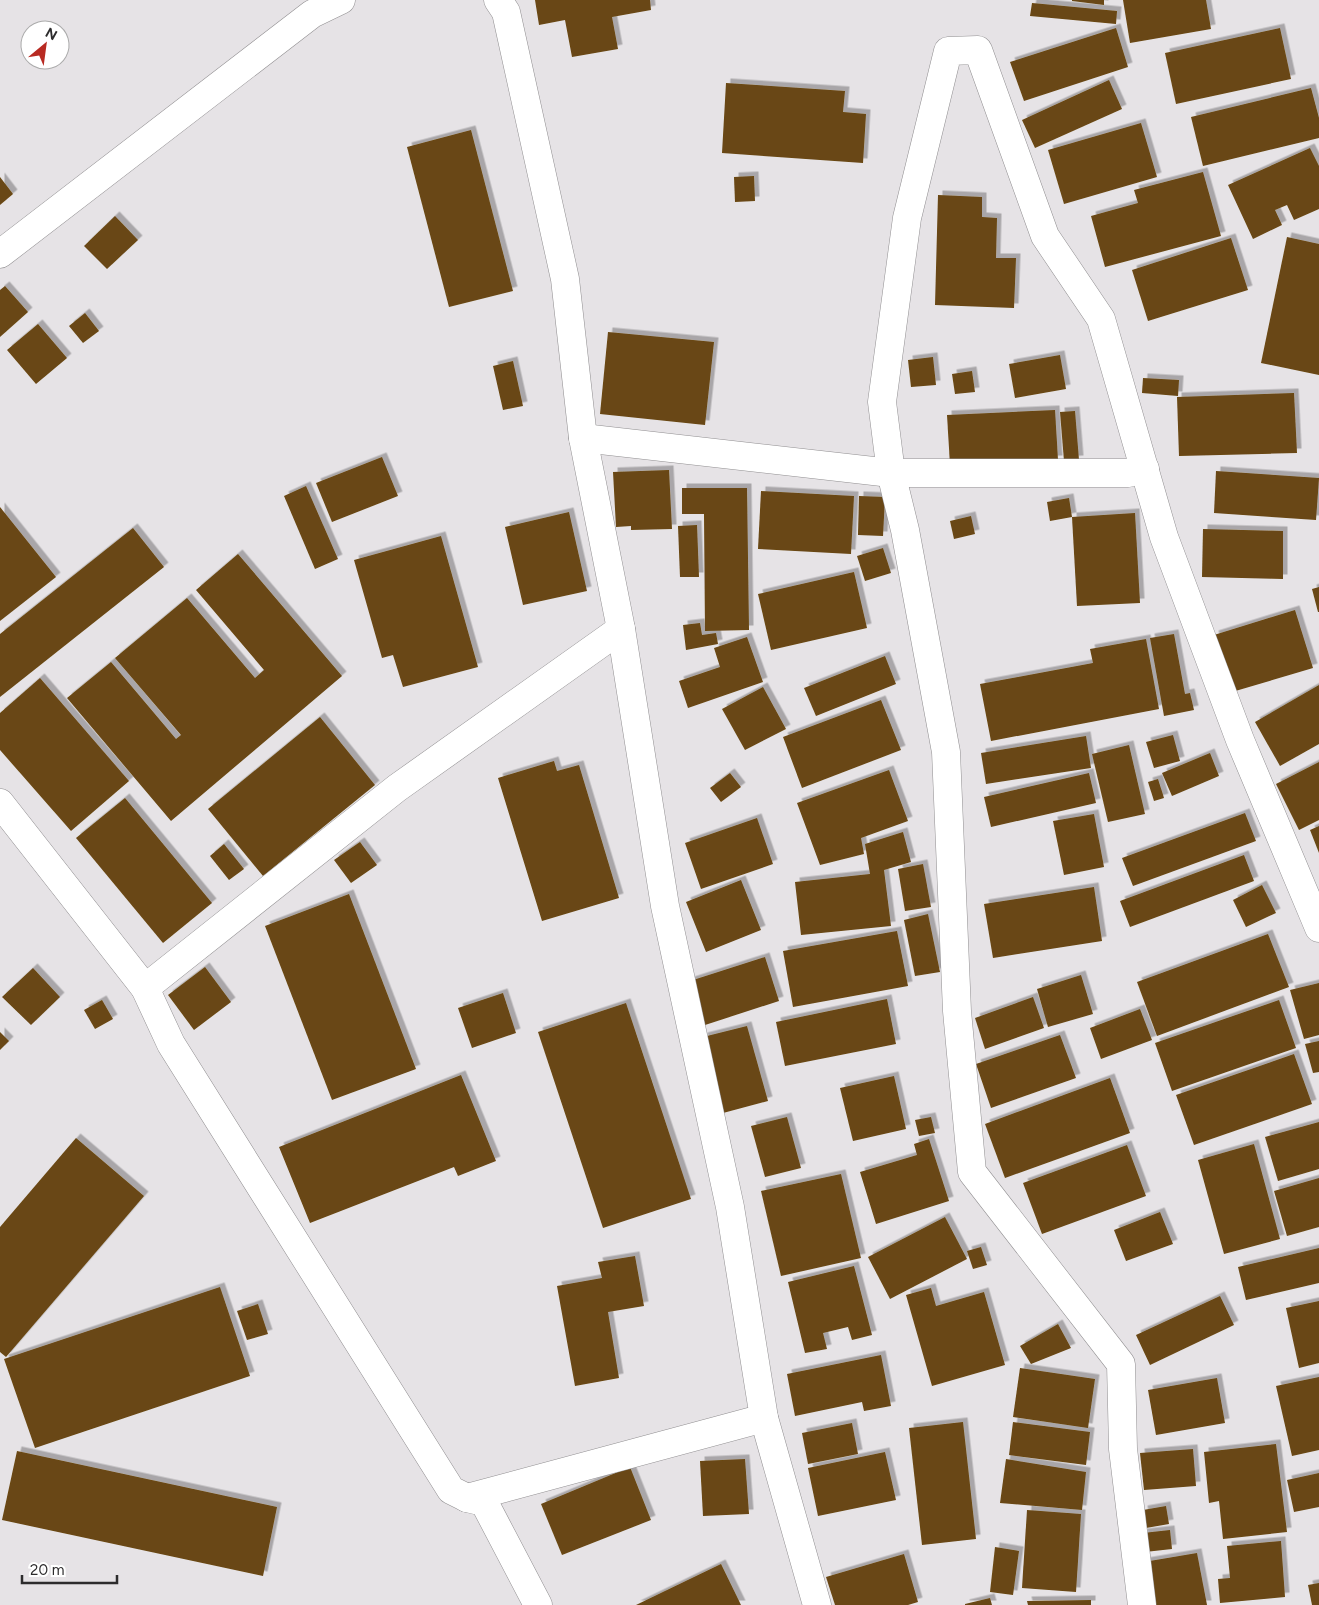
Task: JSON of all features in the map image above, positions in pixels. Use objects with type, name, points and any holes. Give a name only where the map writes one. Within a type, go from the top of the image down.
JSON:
[{"type":"street","points":[[0,254],[312,14],[340,0]]},
{"type":"street","points":[[498,0],[506,12],[565,278],[583,438],[621,629],[665,906],[730,1207],[764,1418],[817,1605]]},
{"type":"street","points":[[1142,1605],[1124,1448],[1120,1364],[972,1172],[956,1011],[946,752],[905,530],[891,473],[882,402],[907,218],[948,51],[978,50],[1045,236],[1101,319],[1164,537],[1240,740],[1319,928]]},
{"type":"street","points":[[583,438],[891,473],[1128,473],[1145,470]]},
{"type":"street","points":[[146,988],[397,788],[621,629]]},
{"type":"street","points":[[0,803],[146,988],[171,1044],[451,1490],[467,1498],[484,1502],[538,1605]]},
{"type":"street","points":[[467,1498],[764,1418]]},
{"type":"building","points":[[535,0],[650,0],[651,10],[612,17],[618,49],[572,57],[565,20],[539,25]]},
{"type":"building","points":[[1104,0],[1104,5],[1072,1]]},
{"type":"building","points":[[1123,0],[1206,0],[1211,29],[1130,43]]},
{"type":"building","points":[[1032,3],[1117,11],[1116,24],[1030,16]]},
{"type":"building","points":[[1116,28],[1128,67],[1024,101],[1010,62]]},
{"type":"building","points":[[1280,28],[1291,79],[1176,104],[1165,53]]},
{"type":"building","points":[[1109,80],[1122,109],[1035,148],[1022,120]]},
{"type":"building","points":[[726,83],[845,91],[843,112],[866,114],[863,163],[722,153]]},
{"type":"building","points":[[1311,88],[1319,118],[1319,138],[1203,166],[1191,117]]},
{"type":"building","points":[[1141,123],[1157,177],[1064,204],[1048,150]]},
{"type":"building","points":[[471,130],[513,291],[449,307],[407,147]]},
{"type":"building","points":[[1310,148],[1319,166],[1319,209],[1294,220],[1287,205],[1275,210],[1282,225],[1253,239],[1228,185]]},
{"type":"building","points":[[1203,172],[1221,236],[1105,267],[1091,216],[1138,203],[1134,190]]},
{"type":"building","points":[[754,176],[755,201],[735,202],[734,177]]},
{"type":"building","points":[[0,177],[13,194],[0,205]]},
{"type":"building","points":[[938,195],[982,197],[982,217],[997,218],[996,258],[1016,258],[1014,308],[935,305]]},
{"type":"building","points":[[115,216],[138,240],[107,269],[84,246]]},
{"type":"building","points":[[1287,237],[1319,244],[1319,375],[1261,363]]},
{"type":"building","points":[[1231,238],[1248,290],[1148,321],[1132,270]]},
{"type":"building","points":[[5,286],[28,312],[0,337],[0,290]]},
{"type":"building","points":[[85,313],[99,331],[83,343],[69,326]]},
{"type":"building","points":[[38,324],[67,358],[36,384],[7,350]]},
{"type":"building","points":[[608,332],[714,342],[705,425],[600,414]]},
{"type":"building","points":[[1060,355],[1066,389],[1015,398],[1009,364]]},
{"type":"building","points":[[933,357],[936,385],[911,387],[908,360]]},
{"type":"building","points":[[513,361],[523,406],[503,410],[493,366]]},
{"type":"building","points":[[972,371],[975,392],[955,394],[952,374]]},
{"type":"building","points":[[1143,378],[1179,380],[1178,396],[1142,393]]},
{"type":"building","points":[[1294,393],[1297,453],[1179,456],[1177,397]]},
{"type":"building","points":[[1055,410],[1058,460],[950,465],[947,415]]},
{"type":"building","points":[[1075,411],[1079,460],[1064,461],[1060,412]]},
{"type":"building","points":[[382,457],[398,496],[332,522],[316,483]]},
{"type":"building","points":[[669,470],[672,529],[631,530],[631,526],[616,527],[613,472]]},
{"type":"building","points":[[1216,471],[1319,478],[1316,520],[1214,513]]},
{"type":"building","points":[[306,486],[338,559],[315,569],[284,496]]},
{"type":"building","points":[[682,488],[747,488],[749,630],[705,631],[704,514],[682,514]]},
{"type":"building","points":[[761,491],[854,496],[851,554],[758,549]]},
{"type":"building","points":[[859,496],[885,497],[883,536],[858,535]]},
{"type":"building","points":[[1069,498],[1072,517],[1050,521],[1047,502]]},
{"type":"building","points":[[0,507],[56,577],[0,621]]},
{"type":"building","points":[[569,512],[587,591],[523,605],[505,527]]},
{"type":"building","points":[[1135,513],[1140,603],[1077,606],[1072,517]]},
{"type":"building","points":[[971,516],[975,534],[954,539],[950,521]]},
{"type":"building","points":[[697,525],[699,577],[680,577],[678,526]]},
{"type":"building","points":[[133,528],[164,567],[0,697],[0,634]]},
{"type":"building","points":[[1203,529],[1283,531],[1283,579],[1202,577]]},
{"type":"building","points":[[441,536],[478,667],[403,687],[393,655],[382,658],[354,560]]},
{"type":"building","points":[[883,548],[891,573],[865,581],[857,556]]},
{"type":"building","points":[[238,554],[342,676],[171,821],[67,698],[111,662],[176,739],[181,735],[115,658],[187,598],[255,678],[264,670],[196,590]]},
{"type":"building","points":[[854,572],[867,628],[771,650],[758,594]]},
{"type":"building","points":[[1319,587],[1319,612],[1318,612],[1312,589]]},
{"type":"building","points":[[1295,610],[1313,668],[1232,692],[1214,635]]},
{"type":"building","points":[[700,623],[702,635],[716,633],[718,644],[686,650],[683,625]]},
{"type":"building","points":[[1174,634],[1185,694],[1190,693],[1194,710],[1164,716],[1150,638]]},
{"type":"building","points":[[747,637],[763,682],[688,708],[679,681],[720,667],[714,648]]},
{"type":"building","points":[[1146,639],[1159,709],[991,741],[980,684],[1093,663],[1090,649]]},
{"type":"building","points":[[885,656],[896,684],[816,716],[804,688]]},
{"type":"building","points":[[40,678],[129,781],[71,831],[0,750],[0,713]]},
{"type":"building","points":[[1319,685],[1319,744],[1280,766],[1255,722]]},
{"type":"building","points":[[763,687],[786,729],[745,750],[722,709]]},
{"type":"building","points":[[881,700],[901,750],[802,788],[783,737]]},
{"type":"building","points":[[320,717],[375,785],[263,876],[208,809]]},
{"type":"building","points":[[1173,735],[1180,761],[1154,768],[1146,742]]},
{"type":"building","points":[[1086,736],[1091,768],[986,784],[981,753]]},
{"type":"building","points":[[1129,745],[1145,814],[1108,822],[1092,754]]},
{"type":"building","points":[[1210,753],[1219,776],[1172,796],[1162,773]]},
{"type":"building","points":[[554,761],[557,771],[579,765],[619,898],[542,921],[498,778]]},
{"type":"building","points":[[1319,762],[1319,820],[1299,830],[1276,784]]},
{"type":"building","points":[[889,770],[908,821],[861,838],[864,854],[820,865],[797,803]]},
{"type":"building","points":[[730,773],[741,787],[721,802],[710,788]]},
{"type":"building","points":[[1089,773],[1096,803],[991,827],[984,797]]},
{"type":"building","points":[[1158,779],[1164,798],[1154,801],[1148,782]]},
{"type":"building","points":[[125,798],[212,903],[163,943],[76,838]]},
{"type":"building","points":[[1245,813],[1256,841],[1133,886],[1122,858]]},
{"type":"building","points":[[1094,814],[1104,867],[1064,875],[1053,821]]},
{"type":"building","points":[[757,818],[773,864],[701,889],[685,843]]},
{"type":"building","points":[[1319,826],[1319,853],[1310,830]]},
{"type":"building","points":[[903,832],[911,862],[884,870],[891,926],[801,935],[795,882],[870,874],[865,844]]},
{"type":"building","points":[[360,842],[377,865],[351,883],[334,860]]},
{"type":"building","points":[[224,844],[244,869],[229,880],[210,856]]},
{"type":"building","points":[[1244,855],[1254,881],[1130,927],[1120,901]]},
{"type":"building","points":[[923,864],[931,907],[905,911],[898,869]]},
{"type":"building","points":[[741,880],[761,930],[706,952],[686,902]]},
{"type":"building","points":[[1262,885],[1276,913],[1246,927],[1233,900]]},
{"type":"building","points":[[1094,887],[1102,941],[993,958],[984,904]]},
{"type":"building","points":[[349,894],[416,1069],[332,1100],[265,926]]},
{"type":"building","points":[[928,914],[940,972],[915,976],[904,920]]},
{"type":"building","points":[[897,931],[908,986],[793,1007],[783,951]]},
{"type":"building","points":[[1268,934],[1289,987],[1157,1036],[1137,982]]},
{"type":"building","points":[[765,957],[779,1001],[705,1025],[690,981]]},
{"type":"building","points":[[205,967],[231,1002],[194,1030],[168,995]]},
{"type":"building","points":[[33,968],[60,997],[31,1025],[2,997]]},
{"type":"building","points":[[1081,975],[1093,1014],[1048,1027],[1037,989]]},
{"type":"building","points":[[1319,983],[1319,1035],[1304,1039],[1290,990]]},
{"type":"building","points":[[503,993],[516,1033],[472,1048],[458,1008]]},
{"type":"building","points":[[1033,997],[1044,1028],[985,1049],[975,1018]]},
{"type":"building","points":[[887,999],[896,1044],[785,1066],[776,1022]]},
{"type":"building","points":[[102,1000],[113,1019],[95,1029],[84,1010]]},
{"type":"building","points":[[1279,1000],[1296,1048],[1172,1091],[1155,1043]]},
{"type":"building","points":[[626,1003],[691,1199],[603,1228],[538,1032]]},
{"type":"building","points":[[1140,1009],[1152,1040],[1101,1059],[1090,1028]]},
{"type":"building","points":[[747,1026],[768,1101],[723,1113],[703,1037]]},
{"type":"building","points":[[0,1032],[9,1041],[0,1050]]},
{"type":"building","points":[[1060,1035],[1076,1078],[991,1108],[976,1064]]},
{"type":"building","points":[[1319,1041],[1319,1072],[1313,1073],[1305,1044]]},
{"type":"building","points":[[1294,1054],[1312,1104],[1194,1145],[1176,1095]]},
{"type":"building","points":[[461,1075],[496,1161],[458,1176],[454,1167],[310,1223],[279,1147]]},
{"type":"building","points":[[894,1076],[906,1129],[853,1141],[840,1088]]},
{"type":"building","points":[[1110,1078],[1130,1133],[1005,1178],[985,1124]]},
{"type":"building","points":[[787,1117],[801,1168],[765,1177],[751,1126]]},
{"type":"building","points":[[931,1117],[935,1133],[919,1136],[915,1120]]},
{"type":"building","points":[[1319,1122],[1319,1169],[1278,1181],[1265,1137]]},
{"type":"building","points":[[76,1138],[144,1196],[6,1357],[0,1352],[0,1227]]},
{"type":"building","points":[[929,1139],[949,1201],[876,1224],[860,1172],[917,1155],[914,1144]]},
{"type":"building","points":[[1254,1144],[1280,1239],[1224,1254],[1198,1160]]},
{"type":"building","points":[[1127,1145],[1146,1196],[1042,1234],[1023,1183]]},
{"type":"building","points":[[841,1174],[861,1258],[781,1276],[761,1191]]},
{"type":"building","points":[[1319,1178],[1319,1227],[1287,1236],[1274,1191]]},
{"type":"building","points":[[1160,1212],[1173,1244],[1126,1261],[1114,1230]]},
{"type":"building","points":[[945,1217],[967,1259],[890,1299],[868,1257]]},
{"type":"building","points":[[981,1247],[987,1265],[973,1269],[967,1251]]},
{"type":"building","points":[[1319,1248],[1319,1283],[1246,1300],[1238,1267]]},
{"type":"building","points":[[635,1256],[644,1306],[608,1312],[619,1378],[575,1386],[557,1286],[602,1278],[598,1262]]},
{"type":"building","points":[[854,1266],[872,1335],[852,1340],[848,1327],[823,1333],[827,1349],[805,1353],[788,1282]]},
{"type":"building","points":[[220,1287],[250,1376],[35,1448],[4,1359]]},
{"type":"building","points":[[931,1288],[936,1306],[984,1292],[1005,1365],[932,1386],[906,1295]]},
{"type":"building","points":[[1220,1296],[1234,1325],[1150,1365],[1136,1335]]},
{"type":"building","points":[[1319,1301],[1319,1363],[1299,1368],[1286,1308]]},
{"type":"building","points":[[258,1304],[268,1334],[247,1340],[237,1311]]},
{"type":"building","points":[[1058,1324],[1071,1348],[1031,1364],[1020,1346]]},
{"type":"building","points":[[881,1355],[891,1406],[864,1411],[862,1402],[795,1416],[787,1374]]},
{"type":"building","points":[[1020,1368],[1095,1379],[1088,1428],[1013,1417]]},
{"type":"building","points":[[1319,1377],[1319,1450],[1292,1456],[1276,1386]]},
{"type":"building","points":[[1217,1378],[1225,1423],[1156,1435],[1148,1390]]},
{"type":"building","points":[[963,1422],[976,1539],[922,1545],[909,1428]]},
{"type":"building","points":[[1013,1422],[1090,1432],[1086,1465],[1009,1455]]},
{"type":"building","points":[[852,1423],[858,1454],[808,1464],[802,1433]]},
{"type":"building","points":[[1276,1444],[1287,1532],[1223,1539],[1219,1501],[1209,1503],[1204,1452]]},
{"type":"building","points":[[1193,1449],[1196,1486],[1144,1490],[1140,1453]]},
{"type":"building","points":[[17,1451],[277,1507],[263,1576],[2,1520]]},
{"type":"building","points":[[885,1452],[896,1500],[818,1516],[808,1468]]},
{"type":"building","points":[[745,1459],[749,1514],[703,1516],[700,1461]]},
{"type":"building","points":[[1006,1459],[1086,1472],[1082,1510],[1000,1503]]},
{"type":"building","points":[[630,1467],[651,1520],[562,1555],[541,1504]]},
{"type":"building","points":[[1319,1473],[1319,1507],[1294,1512],[1287,1480]]},
{"type":"building","points":[[1166,1506],[1169,1524],[1146,1528],[1143,1510]]},
{"type":"building","points":[[1027,1510],[1081,1514],[1076,1592],[1022,1588]]},
{"type":"building","points":[[1170,1530],[1172,1549],[1145,1552],[1143,1533]]},
{"type":"building","points":[[1281,1541],[1285,1597],[1220,1603],[1218,1579],[1230,1578],[1227,1546]]},
{"type":"building","points":[[995,1547],[1019,1551],[1013,1595],[990,1592]]},
{"type":"building","points":[[1197,1553],[1207,1605],[1146,1605],[1138,1563]]},
{"type":"building","points":[[904,1554],[918,1602],[908,1605],[835,1605],[826,1577]]},
{"type":"building","points":[[721,1564],[741,1605],[636,1605]]},
{"type":"building","points":[[1319,1583],[1319,1605],[1312,1605],[1308,1585]]},
{"type":"building","points":[[990,1598],[992,1605],[965,1605],[965,1604]]},
{"type":"building","points":[[1091,1600],[1091,1605],[1028,1605],[1027,1601]]}]
